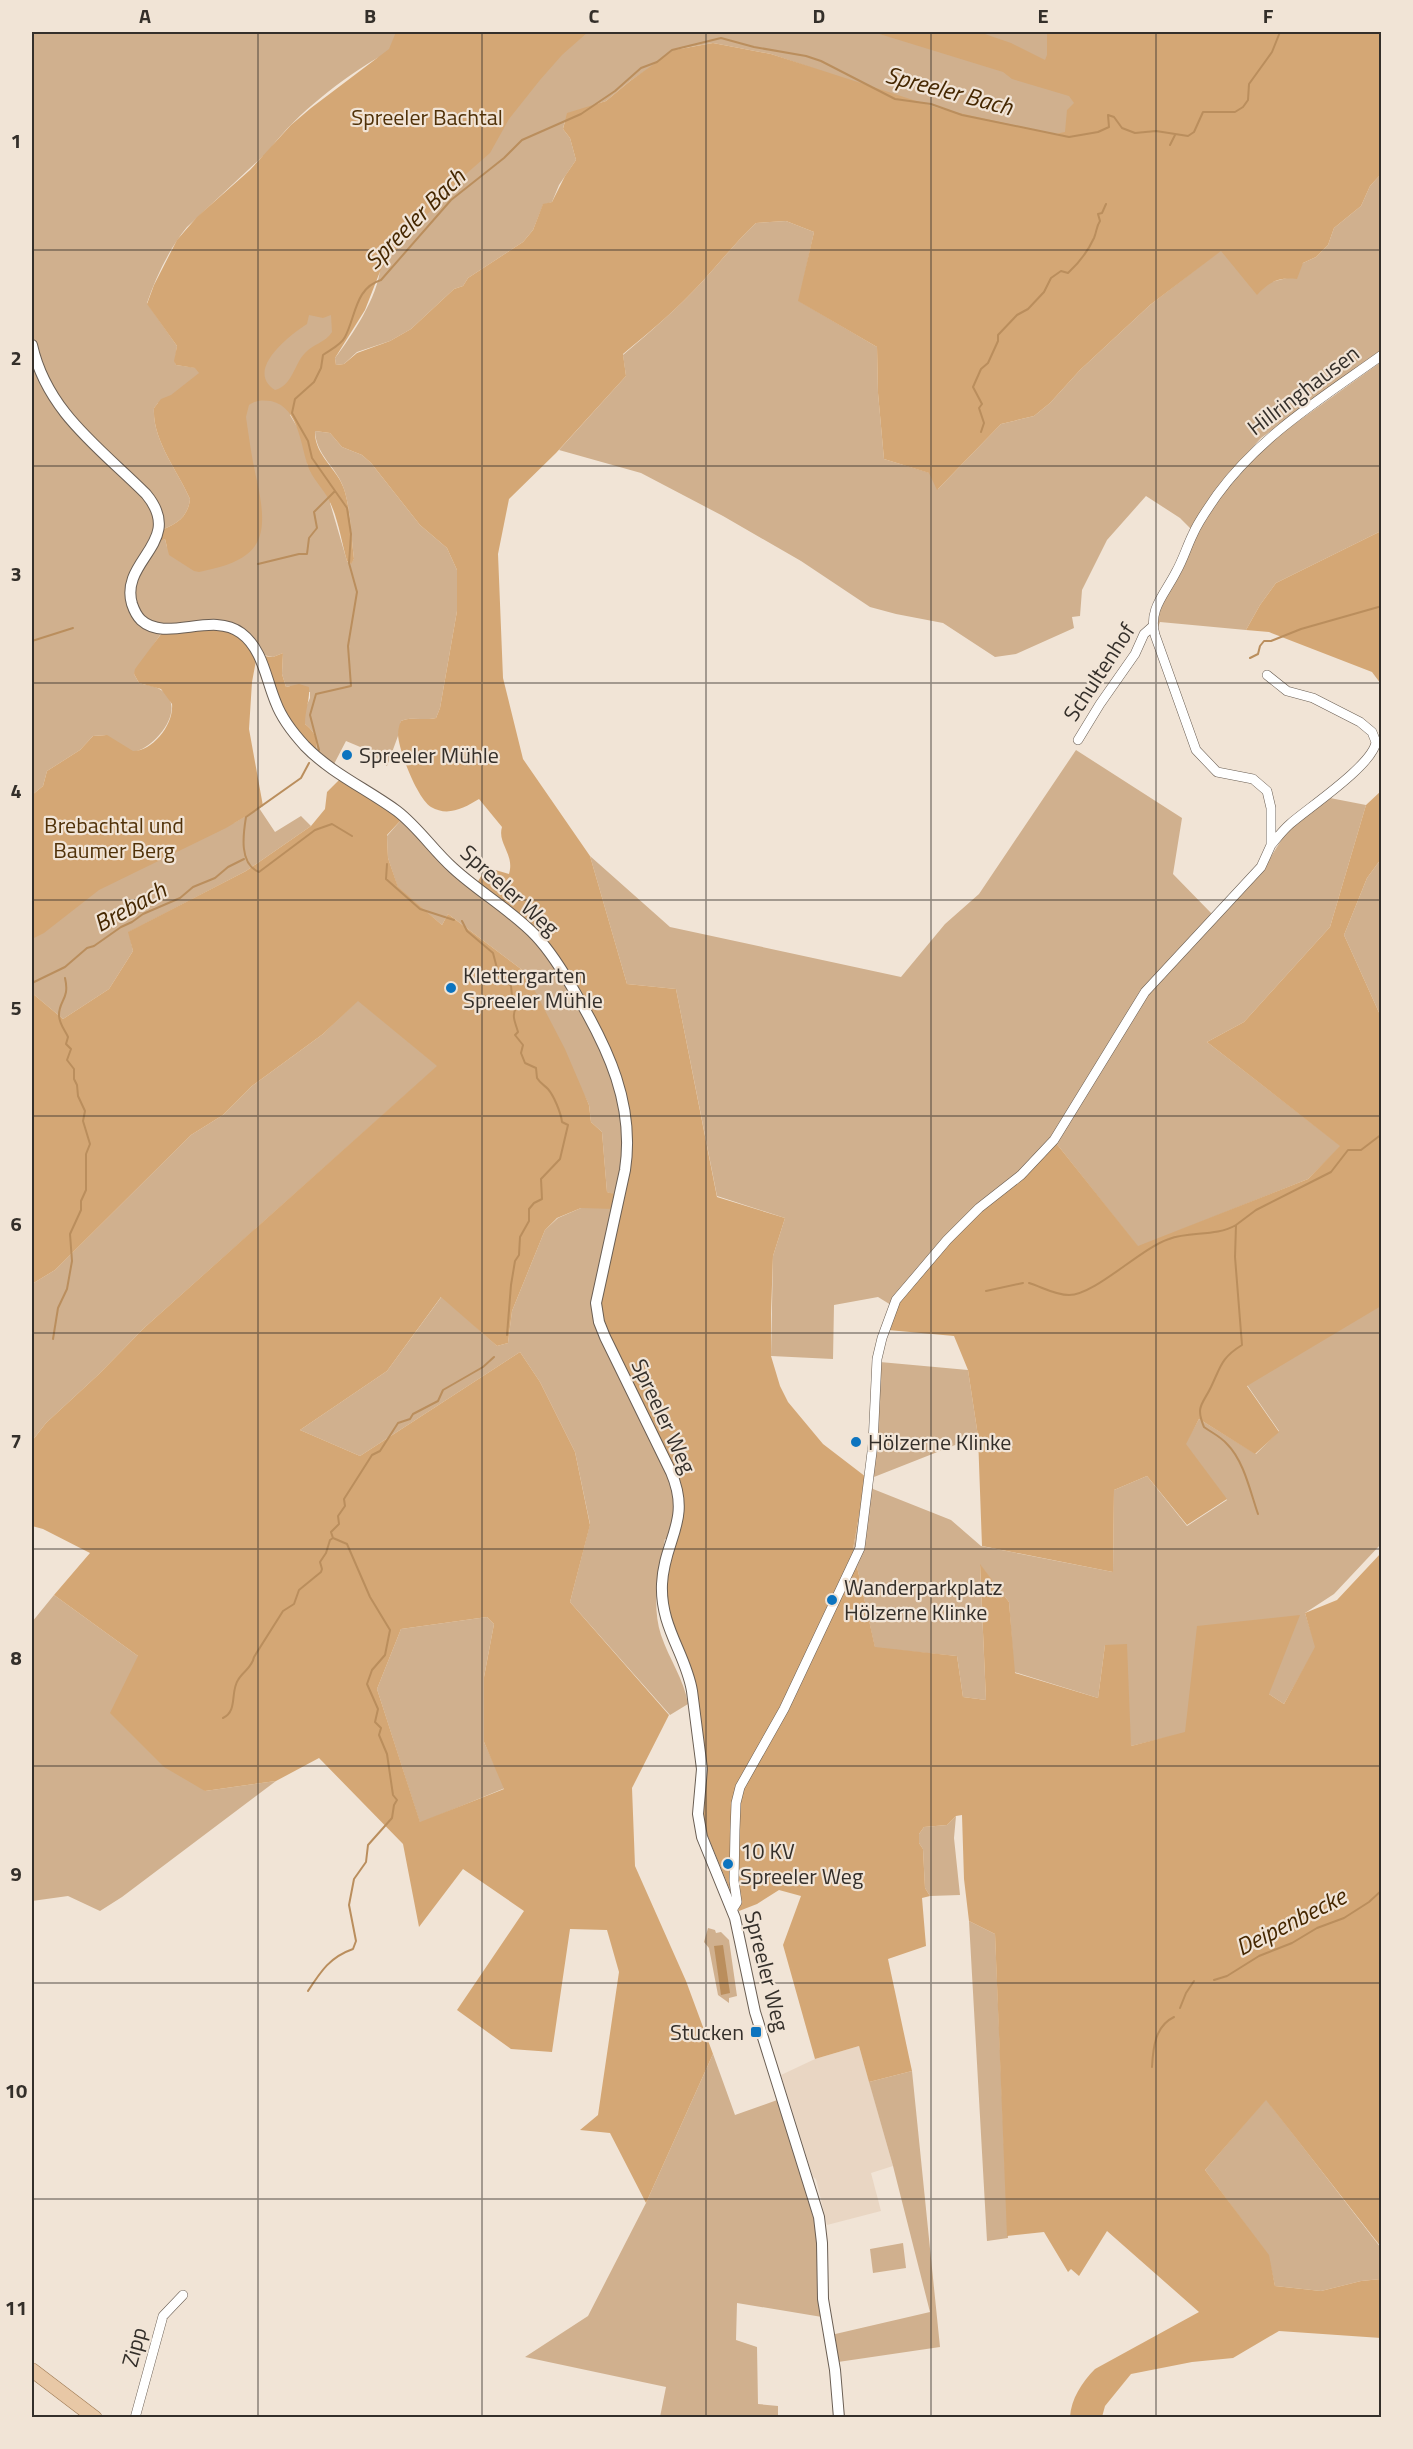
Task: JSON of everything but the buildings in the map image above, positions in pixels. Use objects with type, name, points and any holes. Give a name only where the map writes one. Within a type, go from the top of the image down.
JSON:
[{"type":"main road","points":[[32,2370],[95,2418]]},
{"type":"street","name":"Spreeler Weg","points":[[32,345],[41,376],[61,410],[146,494],[157,512],[159,526],[156,541],[134,574],[131,584],[131,599],[137,615],[146,624],[159,628],[209,625],[230,628],[245,636],[258,654],[276,705],[297,737],[314,754],[403,816],[452,867],[534,935],[559,965],[603,1041],[613,1065],[624,1106],[627,1150],[625,1170],[596,1303],[597,1315],[605,1337],[677,1489],[680,1513],[664,1569],[663,1600],[670,1635],[689,1678],[692,1691],[702,1775],[699,1826],[708,1855],[732,1910],[754,2006],[819,2217],[823,2299],[835,2370],[839,2418]]},
{"type":"street","name":"Hillringhausen","points":[[1153,626],[1155,610],[1177,570],[1194,531],[1217,495],[1254,451],[1288,422],[1382,355]]},
{"type":"street","name":"Schultenhof","points":[[1078,740],[1135,654],[1144,634],[1153,626]]},
{"type":"street","points":[[1153,626],[1196,750],[1217,772],[1253,779],[1267,791],[1271,808],[1271,845]]},
{"type":"street","points":[[732,1910],[737,1902],[734,1881],[735,1840],[736,1803],[740,1787],[784,1709],[860,1548],[873,1444],[877,1359],[896,1300],[947,1240],[979,1209],[1021,1175],[1054,1140],[1145,992],[1264,864],[1271,845],[1287,826],[1336,788],[1372,752],[1376,742],[1372,732],[1360,722],[1313,698],[1287,691],[1267,675]]},
{"type":"street","name":"Zipp","points":[[135,2418],[163,2316],[183,2295]]},
{"type":"shaded area","points":[[723,1945],[730,1993],[721,1995],[714,1946]]},
{"type":"shaded area","points":[[859,2046],[893,2166],[871,2173],[881,2211],[827,2225],[816,2179],[813,2177],[781,2075],[815,2059]]},
{"type":"green space","points":[[32,32],[1051,32],[1058,74],[1103,98],[1126,118],[1151,126],[1167,109],[1173,97],[1194,32],[1279,32],[1268,55],[1248,85],[1241,107],[1234,111],[1200,112],[1191,134],[1182,135],[1132,133],[1109,117],[1108,125],[1097,130],[1055,134],[969,118],[909,101],[771,54],[713,43],[679,49],[630,81],[606,101],[597,104],[583,117],[565,120],[563,129],[570,138],[576,160],[559,185],[552,202],[543,205],[533,230],[523,242],[468,278],[463,286],[454,289],[411,329],[390,341],[357,352],[344,364],[336,365],[335,358],[349,339],[375,291],[380,269],[359,298],[354,299],[350,325],[343,342],[320,355],[322,373],[320,377],[307,384],[296,395],[290,415],[308,445],[305,452],[308,466],[327,476],[336,492],[330,503],[347,561],[350,564],[354,559],[344,489],[337,474],[319,448],[315,431],[330,433],[342,447],[362,455],[371,463],[420,525],[447,548],[457,570],[457,611],[440,708],[436,718],[401,721],[387,766],[365,749],[346,741],[333,766],[316,750],[315,735],[305,724],[305,709],[310,692],[291,693],[290,686],[286,687],[282,674],[283,653],[273,657],[258,654],[243,635],[225,626],[205,624],[164,629],[134,674],[139,683],[159,689],[169,697],[171,715],[161,734],[137,751],[234,823],[259,808],[275,832],[301,816],[311,826],[246,871],[129,932],[133,951],[109,989],[63,1019],[32,993],[32,803],[41,798],[48,780],[106,735],[93,736],[80,750],[47,771],[43,786],[32,795],[32,354],[50,395],[65,417],[84,438],[117,466],[64,412],[37,364],[32,345]],"holes":[[[379,57],[287,142],[271,148],[293,122],[307,110],[336,86]],[[263,156],[264,161],[427,203],[343,292],[319,296],[266,332],[239,376],[227,372],[176,365],[177,346],[147,303],[155,283],[174,244],[187,227]],[[158,403],[197,470],[205,495],[203,509],[197,520],[172,538],[167,547],[165,539],[158,542],[132,584],[131,593],[134,603],[150,626],[135,614],[130,589],[133,578],[155,539],[158,528],[156,512],[159,531],[180,520],[187,511],[190,499],[157,432],[154,408]],[[127,476],[140,487],[150,501]]]},
{"type":"green space","name":"Spreeler Bachtal","points":[[396,32],[588,32],[562,55],[540,80],[509,119],[490,153],[458,181],[401,243],[381,269],[365,310],[335,358],[336,365],[344,364],[357,353],[390,341],[411,329],[454,289],[463,286],[468,278],[523,242],[533,230],[543,204],[552,202],[576,160],[570,138],[563,129],[567,113],[606,101],[674,50],[713,43],[771,54],[941,109],[1055,134],[1065,132],[1067,110],[1074,103],[1069,96],[1012,79],[1003,72],[873,32],[979,32],[1011,43],[1045,60],[1047,32],[1381,32],[1381,174],[1370,186],[1361,206],[1334,228],[1328,245],[1316,257],[1303,263],[1297,279],[1274,281],[1257,295],[1221,251],[1150,305],[1034,416],[1001,424],[937,490],[929,473],[884,459],[878,393],[877,347],[798,301],[814,232],[786,221],[756,223],[683,301],[623,354],[626,376],[556,453],[509,499],[498,554],[503,678],[523,759],[590,856],[627,984],[676,989],[717,1197],[785,1218],[773,1256],[771,1356],[780,1386],[788,1402],[823,1444],[866,1477],[853,1549],[875,1647],[957,1656],[963,1697],[986,1700],[980,1564],[1009,1602],[1015,1673],[1098,1698],[1105,1645],[1127,1644],[1131,1746],[1185,1732],[1197,1626],[1300,1615],[1269,1694],[1284,1704],[1315,1647],[1305,1613],[1337,1600],[1381,1553],[1381,2247],[1266,2100],[1205,2170],[1269,2255],[1275,2286],[1321,2291],[1361,2281],[1381,2279],[1381,2338],[1279,2331],[1233,2358],[1192,2362],[1131,2374],[1105,2406],[1102,2417],[1070,2417],[1072,2404],[1078,2391],[1095,2369],[1199,2312],[1107,2231],[1079,2276],[1071,2269],[1068,2272],[1044,2232],[1007,2236],[995,1934],[969,1921],[964,1879],[962,1815],[956,1816],[947,1825],[924,1827],[919,1834],[919,1843],[923,1849],[925,1888],[930,1896],[922,1898],[926,1946],[888,1959],[912,2071],[869,2082],[859,2046],[815,2059],[783,1945],[801,1896],[779,1890],[757,1904],[739,1911],[703,1825],[705,1769],[695,1690],[692,1677],[673,1634],[666,1599],[667,1569],[682,1520],[682,1495],[673,1471],[608,1336],[599,1309],[614,1215],[627,1159],[627,1125],[620,1088],[602,1041],[555,959],[534,935],[452,867],[476,885],[484,871],[492,869],[509,874],[510,861],[502,839],[502,827],[479,799],[462,808],[450,811],[431,807],[415,784],[399,742],[398,731],[401,721],[436,718],[440,708],[457,611],[457,570],[447,548],[420,525],[371,463],[362,455],[342,447],[330,433],[315,431],[318,447],[341,481],[346,497],[354,559],[351,564],[347,561],[334,513],[328,498],[310,471],[294,420],[281,405],[271,401],[259,401],[249,405],[246,417],[261,501],[261,533],[256,544],[236,561],[199,572],[169,555],[165,539],[159,542],[137,574],[131,595],[132,585],[135,576],[156,541],[159,531],[184,516],[190,499],[161,443],[154,420],[154,408],[161,399],[171,395],[199,373],[195,368],[176,365],[174,361],[177,346],[147,304],[177,240],[197,217],[250,170],[291,125],[389,49]],"holes":[[[309,315],[323,318],[331,315],[332,332],[326,339],[305,353],[286,384],[275,390],[267,382],[265,373],[267,363],[281,344],[307,324]]]},
{"type":"green space","points":[[1381,174],[1381,352],[1261,438],[1241,460],[1191,529],[1180,518],[1146,496],[1107,540],[1082,590],[1080,616],[1072,617],[1074,628],[1016,654],[995,657],[943,623],[870,607],[801,561],[723,516],[641,473],[559,450],[626,376],[623,355],[683,301],[756,223],[786,221],[814,232],[799,301],[877,347],[878,393],[884,459],[930,473],[938,489],[1001,424],[1034,416],[1150,305],[1221,250],[1267,283],[1287,278],[1303,263],[1316,257],[1328,245],[1334,228],[1361,206],[1370,186]]},
{"type":"green space","points":[[1381,362],[1381,531],[1276,583],[1246,630],[1160,622],[1157,630],[1157,611],[1198,529],[1221,496],[1268,443]]},
{"type":"green space","points":[[1381,531],[1381,684],[1372,672],[1269,632],[1246,630],[1276,583]]},
{"type":"green space","points":[[133,606],[139,616],[151,626],[140,618]]},
{"type":"green space","name":"Brebachtal und Baumer Berg","points":[[202,626],[241,635],[257,655],[252,682],[249,729],[263,806],[226,828],[99,890],[44,933],[32,939],[32,795],[43,786],[47,771],[80,750],[93,736],[107,735],[133,751],[140,750],[155,741],[170,720],[172,704],[161,689],[139,683],[134,674],[135,669],[164,630]]},
{"type":"green space","points":[[283,653],[282,674],[286,687],[299,684],[309,687],[305,724],[315,735],[316,750],[288,718],[277,696],[263,656],[273,657]]},
{"type":"green space","points":[[1076,750],[1182,818],[1173,874],[1212,914],[1173,956],[1055,1135],[891,1305],[878,1297],[834,1305],[833,1359],[771,1356],[773,1256],[785,1218],[717,1196],[676,989],[627,984],[590,856],[670,927],[901,977],[945,924],[979,894]]},
{"type":"green space","points":[[340,779],[401,820],[387,835],[388,858],[398,887],[442,925],[448,914],[525,972],[565,1049],[589,1105],[591,1122],[602,1132],[607,1192],[618,1195],[614,1209],[581,1208],[557,1218],[545,1230],[512,1311],[508,1343],[497,1346],[441,1297],[387,1371],[300,1430],[360,1456],[520,1352],[540,1382],[575,1452],[590,1525],[570,1602],[669,1715],[632,1788],[635,1866],[686,1981],[713,2054],[646,2203],[610,2133],[580,2130],[598,2115],[619,1972],[607,1930],[570,1929],[552,2052],[511,2049],[457,2010],[524,1911],[463,1869],[419,1927],[403,1844],[319,1758],[276,1781],[205,1791],[164,1767],[110,1713],[138,1656],[54,1595],[90,1553],[43,1529],[32,1526],[32,1441],[46,1423],[144,1328],[437,1066],[358,1001],[323,1034],[252,1086],[223,1115],[191,1135],[55,1270],[32,1284],[32,993],[63,1019],[109,989],[133,951],[128,932],[246,871],[311,826],[325,809],[327,792]],"holes":[[[487,1617],[494,1624],[484,1677],[484,1742],[504,1789],[420,1822],[377,1689],[401,1629]]]},
{"type":"green space","points":[[1381,791],[1381,859],[1367,878],[1344,935],[1381,1017],[1381,1306],[1247,1386],[1279,1432],[1255,1454],[1199,1419],[1186,1444],[1227,1499],[1187,1525],[1147,1476],[1114,1490],[1113,1572],[982,1546],[978,1436],[968,1370],[954,1336],[888,1330],[901,1298],[947,1244],[1056,1143],[1138,1246],[1308,1179],[1340,1146],[1207,1042],[1244,1022],[1330,927],[1366,805]]},
{"type":"green space","points":[[1330,798],[1366,805],[1330,927],[1244,1022],[1207,1042],[1341,1146],[1308,1179],[1138,1247],[1056,1143],[1148,993],[1265,866],[1289,828]]},
{"type":"green space","points":[[401,820],[532,937],[560,973],[610,1067],[625,1125],[618,1196],[607,1192],[602,1132],[591,1122],[589,1105],[525,972],[448,914],[442,925],[398,888],[388,858],[387,836]]},
{"type":"green space","points":[[1381,859],[1381,1017],[1344,935],[1367,878]]},
{"type":"green space","points":[[358,1000],[438,1066],[144,1328],[46,1423],[32,1441],[32,1284],[55,1270],[191,1135],[223,1115],[252,1086],[323,1034]]},
{"type":"green space","points":[[581,1208],[614,1209],[673,1471],[676,1539],[665,1539],[656,1599],[661,1635],[683,1686],[688,1704],[670,1715],[570,1602],[590,1524],[575,1452],[540,1382],[520,1352],[360,1456],[300,1430],[387,1371],[442,1296],[497,1346],[508,1343],[512,1311],[545,1230],[558,1218]]},
{"type":"green space","points":[[1381,1305],[1381,1544],[1334,1594],[1305,1613],[1316,1647],[1284,1704],[1269,1694],[1185,1733],[1131,1746],[1105,1645],[1098,1698],[1014,1672],[1009,1602],[980,1565],[986,1700],[963,1697],[957,1656],[875,1648],[853,1549],[866,1477],[873,1489],[951,1520],[981,1546],[1113,1572],[1114,1490],[1147,1476],[1187,1526],[1227,1500],[1185,1444],[1199,1419],[1256,1454],[1279,1431],[1247,1385]]},
{"type":"green space","points":[[880,1362],[968,1370],[978,1436],[874,1477],[872,1475]]},
{"type":"green space","points":[[54,1595],[138,1656],[205,1791],[276,1781],[122,1897],[100,1911],[68,1896],[32,1901],[32,1622]]},
{"type":"green space","points":[[487,1617],[494,1624],[484,1677],[484,1742],[505,1788],[420,1823],[377,1689],[401,1629]]},
{"type":"green space","points":[[956,1816],[954,1838],[960,1895],[930,1896],[925,1888],[923,1849],[919,1843],[919,1834],[924,1827],[947,1825]]},
{"type":"green space","points":[[969,1921],[995,1934],[1008,2238],[987,2241]]},
{"type":"green space","points":[[708,1928],[715,1930],[716,1933],[721,1932],[729,1940],[737,1996],[729,1998],[729,2003],[718,1995],[709,1948],[704,1942]]},
{"type":"green space","points":[[713,2054],[735,2115],[780,2099],[815,2224],[822,2317],[737,2303],[736,2340],[757,2347],[758,2404],[778,2406],[778,2417],[660,2417],[666,2387],[525,2357],[588,2316],[646,2203]]},
{"type":"green space","points":[[912,2071],[940,2347],[838,2362],[831,2335],[930,2312],[869,2082]]},
{"type":"green space","points":[[1266,2099],[1381,2248],[1381,2279],[1361,2281],[1321,2291],[1275,2286],[1268,2255],[1205,2170]]},
{"type":"green space","points":[[903,2243],[906,2268],[873,2273],[870,2249]]},
{"type":"waterway","name":"Spreeler Bach","points":[[319,750],[310,715],[316,694],[351,686],[348,646],[357,592],[349,563],[351,534],[347,508],[312,458],[308,441],[292,413],[295,399],[314,382],[321,368],[323,355],[343,340],[357,304],[366,289],[381,280],[451,200],[504,158],[522,140],[581,114],[615,91],[641,68],[657,62],[672,50],[721,38],[754,47],[806,56],[821,61],[895,99],[931,104],[962,115],[1069,137],[1098,132],[1109,127],[1108,115],[1114,117],[1122,128],[1135,133],[1156,131],[1188,136],[1194,132],[1203,112],[1235,112],[1243,107],[1248,100],[1249,84],[1272,52],[1280,32]]},
{"type":"waterway","points":[[1170,145],[1175,135]]},
{"type":"waterway","points":[[981,432],[984,423],[979,408],[982,404],[973,387],[981,369],[988,363],[998,341],[998,335],[1044,292],[1051,278],[1061,271],[1068,273],[1079,261],[1094,238],[1100,221],[1098,214],[1102,213],[1106,204]]},
{"type":"waterway","points":[[258,564],[307,554],[309,538],[317,528],[314,512],[335,491]]},
{"type":"waterway","points":[[1250,658],[1258,654],[1264,641],[1271,641],[1301,629],[1382,606]]},
{"type":"waterway","points":[[32,641],[73,628]]},
{"type":"waterway","name":"Brebach","points":[[309,763],[301,778],[246,817],[244,848],[248,863],[259,872],[315,830],[332,824],[352,836]]},
{"type":"waterway","name":"Brebach","points":[[32,983],[65,967],[87,948],[94,946],[143,914],[180,898],[193,887],[215,878],[228,867],[244,859]]},
{"type":"waterway","name":"Spreeler Bach","points":[[387,864],[386,879],[420,909],[454,920]]},
{"type":"waterway","points":[[462,921],[467,931],[493,953],[498,972],[511,986],[518,1032],[515,1035],[523,1045],[521,1053],[525,1063],[536,1068],[537,1078],[553,1096],[562,1122],[568,1125],[560,1159],[541,1179],[542,1199],[529,1209],[529,1221],[520,1237],[519,1255],[515,1261],[511,1285],[507,1335]]},
{"type":"waterway","points":[[53,1339],[58,1308],[67,1289],[72,1261],[70,1234],[81,1210],[81,1201],[86,1190],[86,1154],[90,1144],[83,1121],[85,1111],[74,1079],[74,1069],[67,1060],[71,1049],[66,1044],[68,1037],[59,1018],[59,1010],[66,991],[65,978]]},
{"type":"waterway","points":[[1258,1514],[1238,1459],[1224,1441],[1204,1427],[1200,1414],[1201,1406],[1222,1363],[1242,1345],[1235,1257],[1236,1225],[1256,1210],[1331,1172],[1348,1150],[1361,1150],[1382,1134]]},
{"type":"waterway","points":[[1029,1283],[1059,1294],[1080,1293],[1092,1288],[1145,1252],[1169,1239],[1212,1233],[1236,1225]]},
{"type":"waterway","points":[[986,1291],[1023,1283]]},
{"type":"waterway","points":[[308,1991],[327,1966],[338,1956],[353,1949],[356,1941],[349,1905],[354,1879],[366,1862],[368,1845],[392,1818],[397,1800],[393,1795],[387,1754],[379,1735],[381,1728],[375,1722],[378,1709],[367,1684],[372,1670],[385,1655],[390,1630],[370,1597],[347,1544],[333,1538],[331,1532],[339,1524],[338,1516],[345,1506],[344,1499],[372,1455],[380,1451],[398,1423],[410,1419],[413,1414],[438,1401],[443,1390],[483,1367],[494,1357]]},
{"type":"waterway","points":[[223,1718],[231,1711],[238,1680],[251,1664],[283,1611],[294,1604],[299,1590],[321,1572],[320,1562],[333,1538]]},
{"type":"waterway","name":"Deipenbecke","points":[[1214,1980],[1227,1976],[1259,1956],[1292,1943],[1317,1928],[1344,1918],[1369,1902],[1382,1890]]},
{"type":"waterway","points":[[1180,2008],[1194,1981]]},
{"type":"waterway","points":[[1152,2067],[1156,2038],[1163,2026],[1174,2017]]},
{"type":"place","name":"Spreeler Mühle","points":[[347,755]]},
{"type":"place","name":"Klettergarten Spreeler Mühle","points":[[451,988]]},
{"type":"place","name":"Hölzerne Klinke","points":[[856,1442]]},
{"type":"place","name":"Wanderparkplatz Hölzerne Klinke","points":[[832,1600]]},
{"type":"place","name":"10 KV Spreeler Weg","points":[[728,1864]]},
{"type":"place","name":"Stucken","points":[[756,2032]]}]
